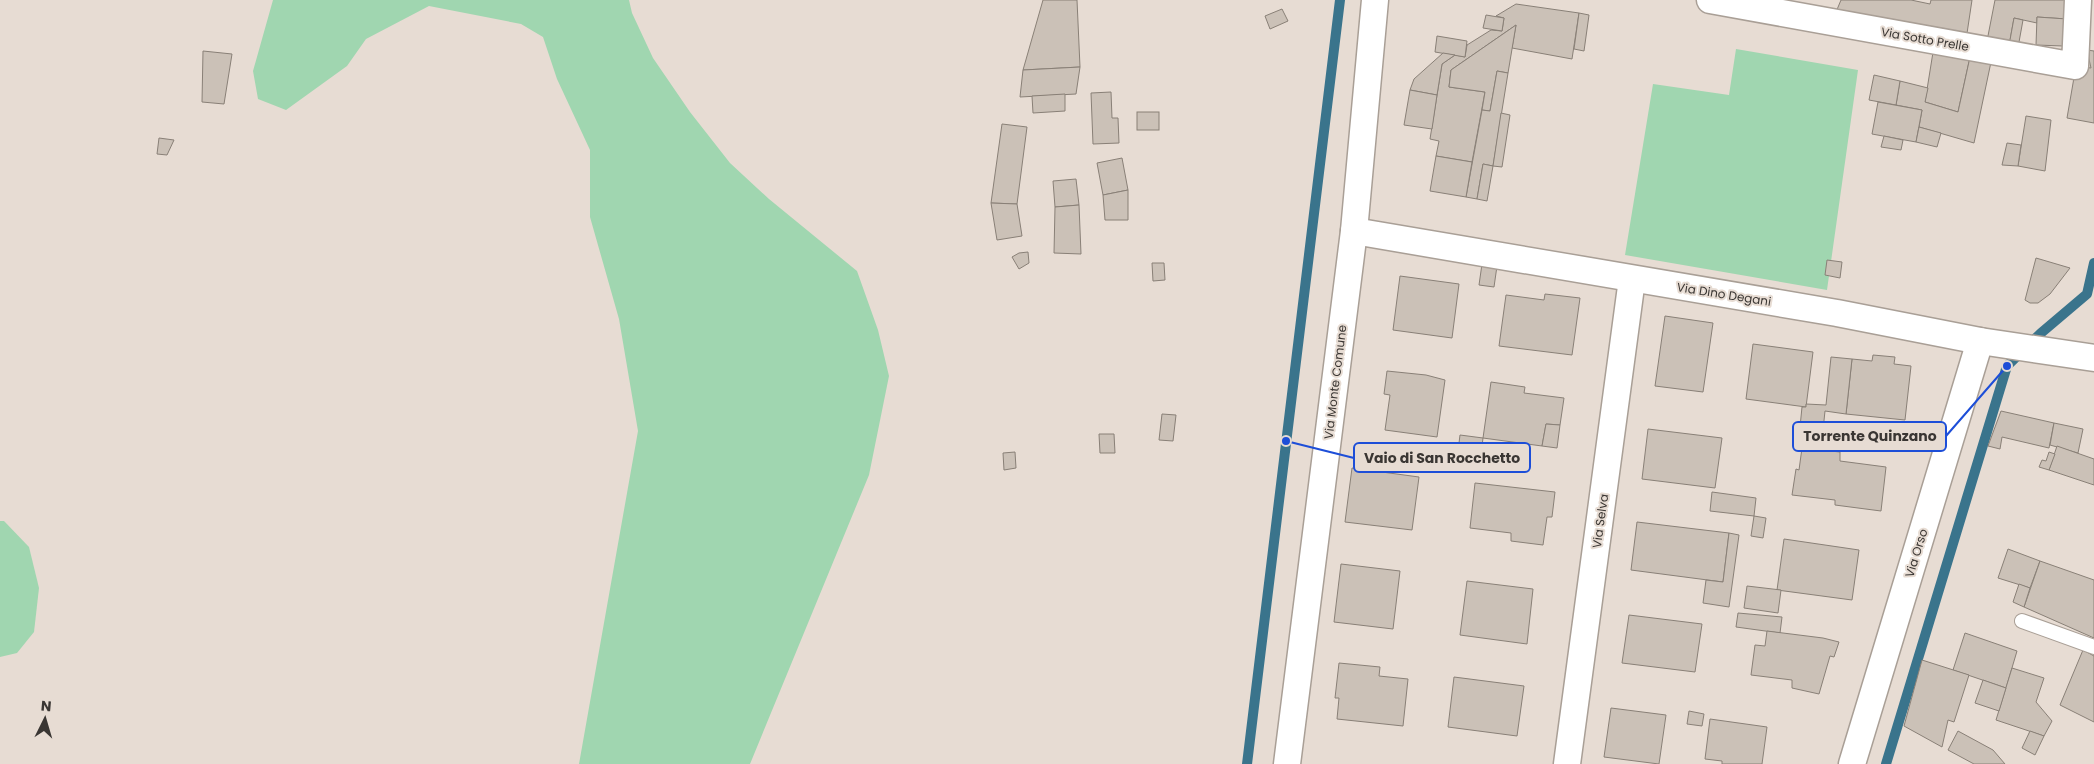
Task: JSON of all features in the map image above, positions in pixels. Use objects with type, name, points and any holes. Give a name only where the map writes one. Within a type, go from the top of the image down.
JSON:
[{"type":"street","name":"Via Monte Comune","points":[[1293,763],[1354,231],[1376,0]]},
{"type":"street","name":"Via Sotto Prelle","points":[[1710,0],[2075,66],[2078,0]]},
{"type":"street","name":"Via Dino Degani","points":[[1354,231],[1837,313],[1980,341],[2094,358]]},
{"type":"street","name":"Via Selva","points":[[1567,764],[1632,279]]},
{"type":"street","name":"Via Orso","points":[[1852,764],[1980,341]]},
{"type":"lane","points":[[2022,622],[2094,647]]},
{"type":"green space","points":[[273,0],[629,0],[632,13],[653,58],[690,112],[730,163],[769,199],[857,271],[878,330],[889,376],[869,475],[750,764],[579,764],[638,431],[619,319],[590,217],[590,150],[557,79],[543,37],[521,24],[429,6],[366,39],[347,66],[286,110],[258,99],[253,71]]},
{"type":"green space","points":[[1736,49],[1858,70],[1827,290],[1625,255],[1653,84],[1729,95]]},
{"type":"green space","points":[[0,521],[4,521],[29,547],[39,588],[34,632],[17,653],[0,657]]},
{"type":"building","points":[[1043,0],[1077,0],[1080,67],[1023,70]]},
{"type":"building","points":[[1841,0],[1911,0],[1930,4],[1931,0],[1972,0],[1966,40],[1836,12]]},
{"type":"building","points":[[1995,0],[2069,0],[2067,19],[2037,17],[2037,23],[2014,18],[2008,51],[1986,46]]},
{"type":"building","points":[[1516,4],[1579,13],[1572,59],[1512,48],[1516,25],[1451,70],[1449,87],[1485,92],[1472,162],[1436,156],[1439,141],[1430,139],[1442,64],[1455,55],[1465,57],[1467,45],[1491,30],[1502,31],[1504,18],[1496,16]]},
{"type":"building","points":[[1282,9],[1288,21],[1270,29],[1265,16]]},
{"type":"building","points":[[1579,13],[1589,15],[1584,51],[1574,49]]},
{"type":"building","points":[[1486,15],[1504,18],[1502,31],[1483,28]]},
{"type":"building","points":[[2037,17],[2067,19],[2063,46],[2036,45]]},
{"type":"building","points":[[2014,18],[2023,20],[2017,53],[2008,51]]},
{"type":"building","points":[[1516,25],[1508,73],[1497,71],[1490,111],[1482,110],[1485,92],[1449,87],[1451,70]]},
{"type":"building","points":[[1437,36],[1467,41],[1465,57],[1435,52]]},
{"type":"building","points":[[1934,46],[1970,57],[1958,112],[1925,102]]},
{"type":"building","points":[[2087,50],[2094,51],[2094,123],[2067,118],[2076,66],[2091,68]]},
{"type":"building","points":[[203,51],[232,54],[224,104],[202,102]]},
{"type":"building","points":[[1443,53],[1455,55],[1442,64],[1437,95],[1410,90],[1414,79]]},
{"type":"building","points":[[1970,57],[1991,62],[1974,143],[1919,127],[1922,110],[1896,105],[1900,81],[1928,88],[1925,102],[1958,112]]},
{"type":"building","points":[[1080,67],[1076,94],[1020,97],[1023,70]]},
{"type":"building","points":[[1497,71],[1508,73],[1493,166],[1483,164],[1477,199],[1466,197],[1482,110],[1490,111]]},
{"type":"building","points":[[1874,75],[1900,81],[1896,105],[1869,100]]},
{"type":"building","points":[[1410,90],[1437,95],[1432,129],[1404,125]]},
{"type":"building","points":[[1111,92],[1112,118],[1118,118],[1119,143],[1093,144],[1091,93]]},
{"type":"building","points":[[1065,94],[1065,111],[1033,113],[1032,96]]},
{"type":"building","points":[[1878,102],[1922,110],[1916,142],[1872,134]]},
{"type":"building","points":[[1137,112],[1159,112],[1159,130],[1137,130]]},
{"type":"building","points":[[1501,113],[1510,115],[1502,167],[1493,166]]},
{"type":"building","points":[[2026,116],[2051,120],[2045,171],[2018,166]]},
{"type":"building","points":[[1002,124],[1027,127],[1017,204],[991,203]]},
{"type":"building","points":[[1919,127],[1941,133],[1937,147],[1916,142]]},
{"type":"building","points":[[1884,136],[1903,140],[1901,150],[1881,147]]},
{"type":"building","points":[[159,138],[174,140],[167,155],[157,154]]},
{"type":"building","points":[[2007,143],[2021,145],[2018,166],[2002,165]]},
{"type":"building","points":[[1436,156],[1472,162],[1466,197],[1430,191]]},
{"type":"building","points":[[1122,158],[1128,190],[1103,195],[1097,163]]},
{"type":"building","points":[[1483,164],[1493,166],[1487,201],[1477,199]]},
{"type":"building","points":[[1076,179],[1079,205],[1055,207],[1053,181]]},
{"type":"building","points":[[1128,190],[1128,220],[1105,220],[1103,195]]},
{"type":"building","points":[[991,203],[1017,204],[1022,236],[997,240]]},
{"type":"building","points":[[1079,205],[1081,254],[1054,253],[1055,207]]},
{"type":"building","points":[[1028,252],[1029,263],[1019,269],[1012,257],[1019,253]]},
{"type":"building","points":[[2036,258],[2070,268],[2050,294],[2038,303],[2030,303],[2025,300]]},
{"type":"building","points":[[1827,260],[1842,262],[1840,278],[1825,275]]},
{"type":"building","points":[[1152,263],[1164,263],[1165,280],[1153,281]]},
{"type":"building","points":[[1482,264],[1497,266],[1494,287],[1479,285]]},
{"type":"building","points":[[1400,276],[1459,284],[1452,338],[1393,330]]},
{"type":"building","points":[[1545,294],[1580,298],[1572,355],[1499,346],[1506,295],[1544,300]]},
{"type":"building","points":[[1665,316],[1713,323],[1703,392],[1655,386]]},
{"type":"building","points":[[1753,344],[1813,352],[1806,407],[1746,399]]},
{"type":"building","points":[[1873,355],[1895,357],[1894,364],[1911,366],[1905,420],[1846,414],[1852,359],[1872,361]]},
{"type":"building","points":[[1831,357],[1852,359],[1846,414],[1825,411],[1823,430],[1800,427],[1802,407],[1806,407],[1806,404],[1826,405]]},
{"type":"building","points":[[1387,371],[1426,375],[1445,380],[1437,437],[1385,430],[1390,395],[1384,394]]},
{"type":"building","points":[[1491,382],[1525,387],[1524,393],[1564,398],[1560,425],[1546,424],[1542,446],[1483,438]]},
{"type":"building","points":[[2001,411],[2054,423],[2049,448],[2002,437],[2000,449],[1988,446]]},
{"type":"building","points":[[1162,414],[1176,415],[1173,441],[1159,440]]},
{"type":"building","points":[[2054,423],[2083,429],[2078,453],[2050,445]]},
{"type":"building","points":[[1546,424],[1560,425],[1557,448],[1542,446]]},
{"type":"building","points":[[1648,429],[1722,438],[1715,488],[1642,479]]},
{"type":"building","points":[[1099,434],[1114,434],[1115,453],[1100,453]]},
{"type":"building","points":[[1460,435],[1483,438],[1480,462],[1457,459]]},
{"type":"building","points":[[2057,446],[2094,459],[2094,485],[2049,470]]},
{"type":"building","points":[[1802,448],[1840,452],[1840,461],[1886,467],[1881,511],[1835,505],[1835,500],[1792,495],[1796,469],[1799,470]]},
{"type":"building","points":[[1015,452],[1016,468],[1004,470],[1003,453]]},
{"type":"building","points":[[2049,452],[2055,454],[2049,470],[2039,467],[2042,460],[2046,461]]},
{"type":"building","points":[[1352,468],[1419,477],[1412,530],[1345,522]]},
{"type":"building","points":[[1475,483],[1555,492],[1552,517],[1547,517],[1543,545],[1511,541],[1511,533],[1470,528]]},
{"type":"building","points":[[1712,492],[1756,498],[1754,516],[1710,511]]},
{"type":"building","points":[[1754,516],[1766,518],[1763,538],[1751,536]]},
{"type":"building","points":[[1637,522],[1729,533],[1723,582],[1631,570]]},
{"type":"building","points":[[1729,533],[1739,535],[1729,607],[1703,603],[1706,580],[1723,582]]},
{"type":"building","points":[[1784,539],[1859,550],[1852,600],[1777,590]]},
{"type":"building","points":[[2008,549],[2040,561],[2030,588],[1998,578]]},
{"type":"building","points":[[2040,561],[2094,580],[2094,638],[2024,607]]},
{"type":"building","points":[[1341,564],[1400,571],[1393,629],[1334,622]]},
{"type":"building","points":[[1467,581],[1533,589],[1527,644],[1460,635]]},
{"type":"building","points":[[2019,584],[2030,588],[2024,607],[2013,602]]},
{"type":"building","points":[[1747,586],[1781,590],[1778,613],[1744,608]]},
{"type":"building","points":[[1738,613],[1782,617],[1780,633],[1736,627]]},
{"type":"building","points":[[1629,615],[1702,624],[1695,672],[1622,663]]},
{"type":"building","points":[[1767,631],[1823,638],[1839,642],[1834,657],[1830,656],[1819,694],[1792,688],[1792,680],[1751,675],[1755,645],[1765,646]]},
{"type":"building","points":[[1965,633],[2017,651],[2006,688],[1953,670]]},
{"type":"building","points":[[2083,650],[2094,656],[2094,722],[2060,705]]},
{"type":"building","points":[[1922,660],[1969,675],[1954,722],[1948,720],[1942,747],[1904,726]]},
{"type":"building","points":[[1339,663],[1380,667],[1379,676],[1408,679],[1403,726],[1337,719],[1339,698],[1335,698]]},
{"type":"building","points":[[2012,668],[2044,678],[2036,702],[2052,721],[2044,736],[1996,720]]},
{"type":"building","points":[[1454,677],[1524,686],[1517,736],[1448,727]]},
{"type":"building","points":[[1983,680],[2006,688],[1999,711],[1975,703]]},
{"type":"building","points":[[1611,708],[1666,715],[1659,764],[1604,757]]},
{"type":"building","points":[[1689,711],[1704,714],[1702,726],[1687,724]]},
{"type":"building","points":[[1710,719],[1767,727],[1762,764],[1722,764],[1722,761],[1705,759]]},
{"type":"building","points":[[1958,731],[1993,750],[2005,764],[1974,764],[1948,750]]},
{"type":"building","points":[[2030,731],[2044,736],[2035,755],[2022,748]]},
{"type":"waterway","points":[[1247,764],[1340,0]]},
{"type":"waterway","points":[[1886,764],[2007,366],[2041,333],[2087,294],[2094,263]]},
{"type":"place","name":"Torrente Quinzano","points":[[2007,366]]},
{"type":"place","name":"Vaio di San Rocchetto","points":[[1286,441]]}]
